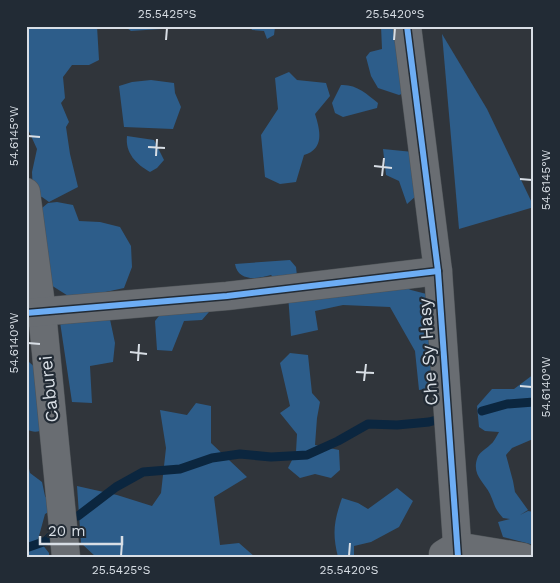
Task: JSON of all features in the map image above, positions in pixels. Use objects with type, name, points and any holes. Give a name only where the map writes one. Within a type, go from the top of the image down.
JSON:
[{"type":"street","name":"Che Sy Hasy","points":[[406,26],[438,271],[451,553]]},
{"type":"street","name":"Caburei","points":[[26,192],[34,312],[66,557]]},
{"type":"street","points":[[34,312],[228,296],[438,271]]},
{"type":"street","points":[[451,553],[523,557]]},
{"type":"shaded area","points":[[26,26],[97,26],[99,60],[89,65],[72,65],[63,77],[65,98],[61,103],[69,122],[66,127],[78,187],[49,202],[42,197],[33,195],[32,172],[37,149],[27,127],[26,120]]},
{"type":"shaded area","points":[[124,26],[165,26],[161,29],[131,31]]},
{"type":"shaded area","points":[[250,26],[275,26],[274,35],[267,39],[264,31],[252,30]]},
{"type":"shaded area","points":[[381,26],[403,26],[404,93],[399,95],[378,88],[371,76],[366,57],[370,52],[382,49]]},
{"type":"shaded area","points":[[442,34],[487,109],[534,207],[459,229]]},
{"type":"shaded area","points":[[289,72],[297,80],[326,83],[330,96],[315,114],[319,132],[318,144],[311,152],[304,155],[296,182],[280,184],[265,177],[261,135],[278,109],[275,78]]},
{"type":"shaded area","points":[[151,80],[174,83],[175,93],[181,107],[173,129],[124,127],[119,86],[132,82]]},
{"type":"shaded area","points":[[341,85],[352,86],[361,90],[378,103],[377,108],[343,117],[335,113],[332,103]]},
{"type":"shaded area","points":[[127,136],[154,140],[164,160],[157,168],[150,172],[145,169],[132,157],[128,148]]},
{"type":"shaded area","points":[[383,149],[413,152],[417,195],[407,204],[399,181],[386,175]]},
{"type":"shaded area","points":[[57,202],[73,205],[79,221],[100,222],[120,227],[131,246],[132,267],[124,288],[73,299],[43,280],[42,208],[48,203]]},
{"type":"shaded area","points":[[290,260],[296,267],[297,276],[277,281],[271,275],[260,278],[244,276],[237,270],[235,264]]},
{"type":"shaded area","points":[[397,284],[411,290],[446,299],[454,385],[419,390],[415,351],[390,307],[343,305],[315,311],[318,330],[291,336],[288,294]]},
{"type":"shaded area","points":[[215,305],[202,320],[184,321],[172,351],[157,350],[155,321],[166,307]]},
{"type":"shaded area","points":[[108,310],[115,343],[113,362],[90,366],[92,403],[72,402],[60,322]]},
{"type":"shaded area","points":[[26,339],[29,362],[39,371],[45,429],[38,431],[26,429]]},
{"type":"shaded area","points":[[290,353],[308,355],[312,393],[320,402],[315,445],[339,450],[340,470],[331,478],[315,474],[300,478],[288,468],[296,452],[297,434],[280,413],[290,406],[280,363]]},
{"type":"shaded area","points":[[534,374],[533,439],[512,448],[506,455],[515,492],[528,510],[520,515],[528,511],[534,512],[534,545],[503,537],[498,522],[510,519],[503,518],[498,512],[490,494],[477,474],[476,465],[479,455],[493,442],[499,432],[485,431],[479,427],[477,406],[492,389],[514,389]]},
{"type":"shaded area","points":[[196,403],[211,406],[211,443],[247,477],[214,497],[220,545],[239,543],[255,557],[96,557],[81,543],[77,486],[117,495],[152,506],[161,493],[166,448],[160,410],[187,415]]},
{"type":"shaded area","points":[[26,455],[30,473],[42,482],[45,496],[54,509],[45,514],[38,539],[49,553],[49,557],[26,557]]},
{"type":"shaded area","points":[[397,488],[413,501],[399,527],[371,542],[354,546],[354,557],[338,557],[335,527],[342,498],[358,503],[368,509]]},
{"type":"waterway","points":[[482,411],[507,404],[534,402]]},
{"type":"waterway","points":[[78,516],[116,487],[143,472],[180,469],[212,458],[240,454],[271,457],[307,455],[338,441],[368,424],[397,425],[429,422],[444,418]]},
{"type":"waterway","points":[[26,548],[46,541],[50,537]]},
{"type":"cycle path","points":[[407,26],[438,271],[458,557]]},
{"type":"cycle path","points":[[26,313],[227,296],[438,271]]}]
